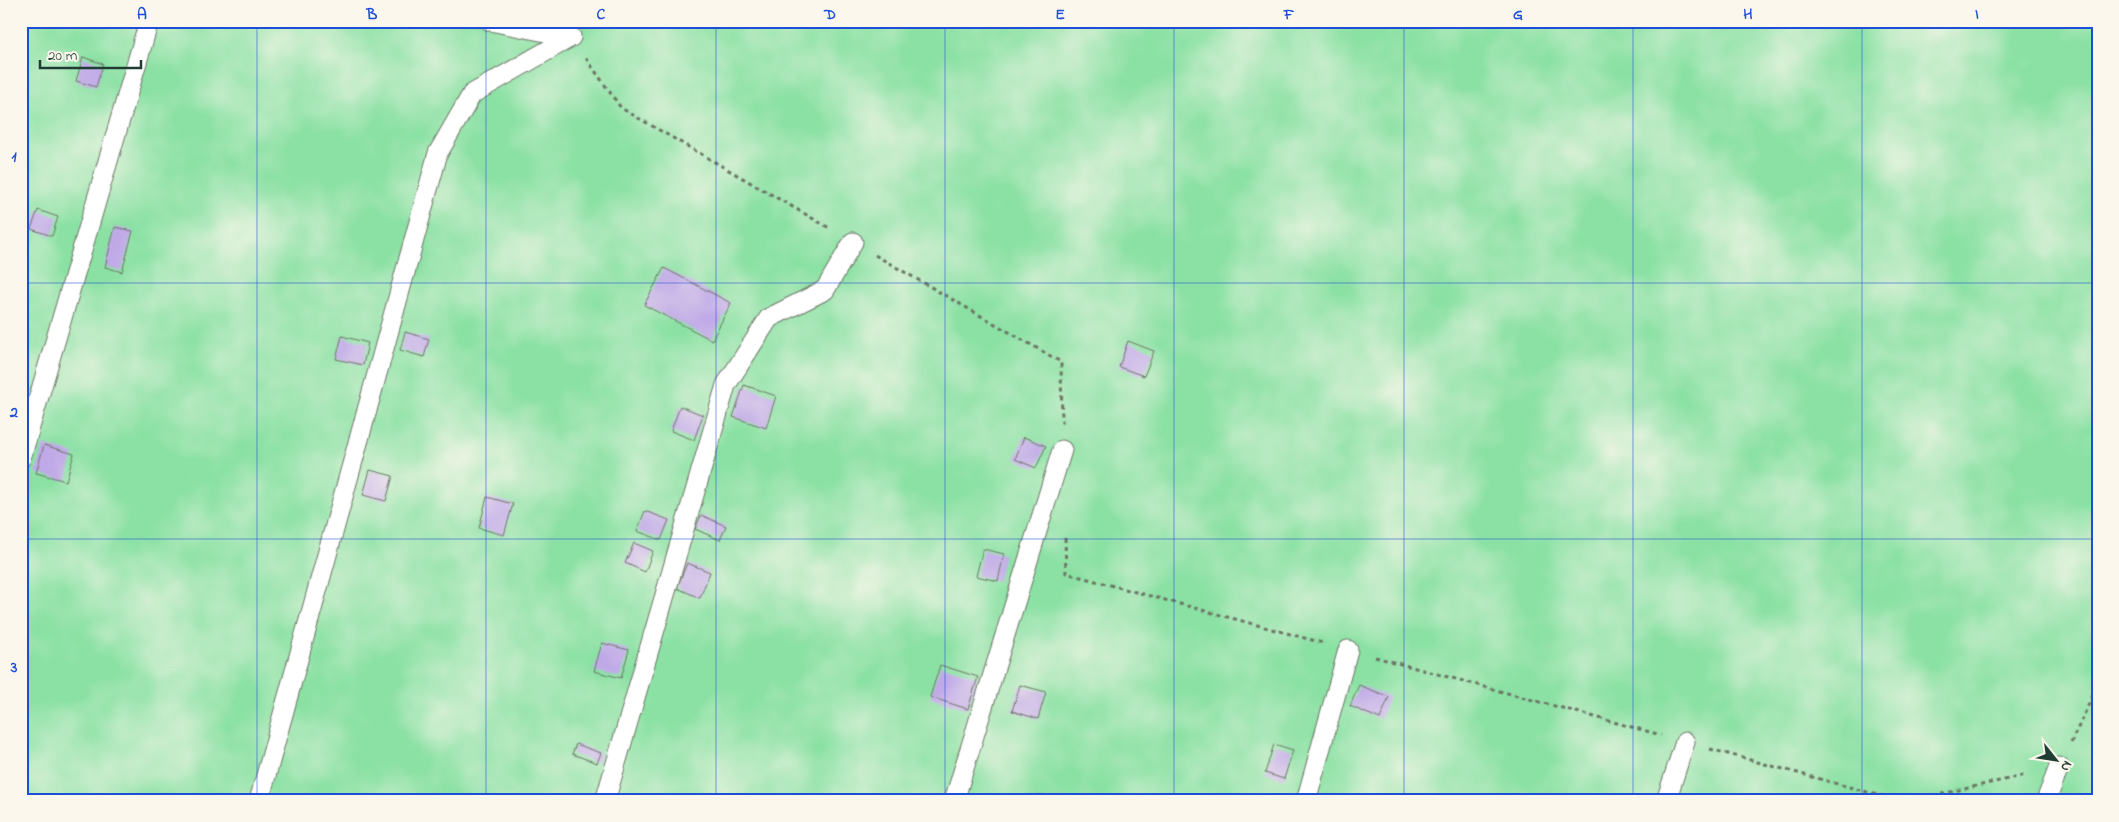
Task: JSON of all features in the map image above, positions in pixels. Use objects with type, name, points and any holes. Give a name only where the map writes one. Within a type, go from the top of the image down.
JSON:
[{"type":"lane","points":[[21,458],[149,21]]},
{"type":"lane","points":[[490,21],[571,37]]},
{"type":"lane","points":[[259,801],[438,153],[472,94],[571,37]]},
{"type":"lane","points":[[605,801],[726,384],[769,318],[825,290],[853,242]]},
{"type":"lane","points":[[954,801],[1062,450]]},
{"type":"lane","points":[[1306,801],[1348,650]]},
{"type":"lane","points":[[1666,801],[1685,742]]},
{"type":"lane","points":[[2046,801],[2059,768]]},
{"type":"path","points":[[571,37],[621,108],[1061,362],[1062,450]]},
{"type":"path","points":[[1065,535],[1066,573],[1900,801]]},
{"type":"path","points":[[1910,801],[2059,768],[2098,684]]},
{"type":"green space","points":[[21,21],[2098,21],[2098,801],[21,801]]},
{"type":"building","points":[[83,57],[103,64],[96,87],[76,81]]},
{"type":"building","points":[[38,210],[58,217],[52,236],[31,229]]},
{"type":"building","points":[[115,227],[133,231],[122,272],[105,267]]},
{"type":"building","points":[[664,268],[731,303],[712,340],[644,305]]},
{"type":"building","points":[[405,332],[429,339],[424,357],[400,350]]},
{"type":"building","points":[[342,336],[368,343],[363,365],[336,359]]},
{"type":"building","points":[[1128,341],[1154,351],[1144,376],[1119,367]]},
{"type":"building","points":[[744,385],[776,396],[766,428],[733,417]]},
{"type":"building","points":[[680,406],[703,415],[694,440],[671,431]]},
{"type":"building","points":[[1024,437],[1046,446],[1036,468],[1015,459]]},
{"type":"building","points":[[44,445],[74,454],[66,481],[36,473]]},
{"type":"building","points":[[370,470],[393,476],[386,501],[363,495]]},
{"type":"building","points":[[487,497],[513,504],[504,535],[479,528]]},
{"type":"building","points":[[645,511],[669,520],[661,540],[637,531]]},
{"type":"building","points":[[701,515],[726,526],[720,540],[695,529]]},
{"type":"building","points":[[634,543],[653,551],[645,572],[625,563]]},
{"type":"building","points":[[983,549],[1004,554],[998,581],[976,576]]},
{"type":"building","points":[[687,563],[710,572],[700,598],[677,588]]},
{"type":"building","points":[[602,643],[629,650],[621,678],[594,671]]},
{"type":"building","points":[[940,665],[978,677],[968,709],[930,697]]},
{"type":"building","points":[[1020,685],[1046,692],[1038,719],[1012,711]]},
{"type":"building","points":[[1359,685],[1389,697],[1380,719],[1350,706]]},
{"type":"building","points":[[576,744],[601,753],[597,763],[572,754]]},
{"type":"building","points":[[1274,744],[1293,750],[1284,779],[1265,773]]}]
